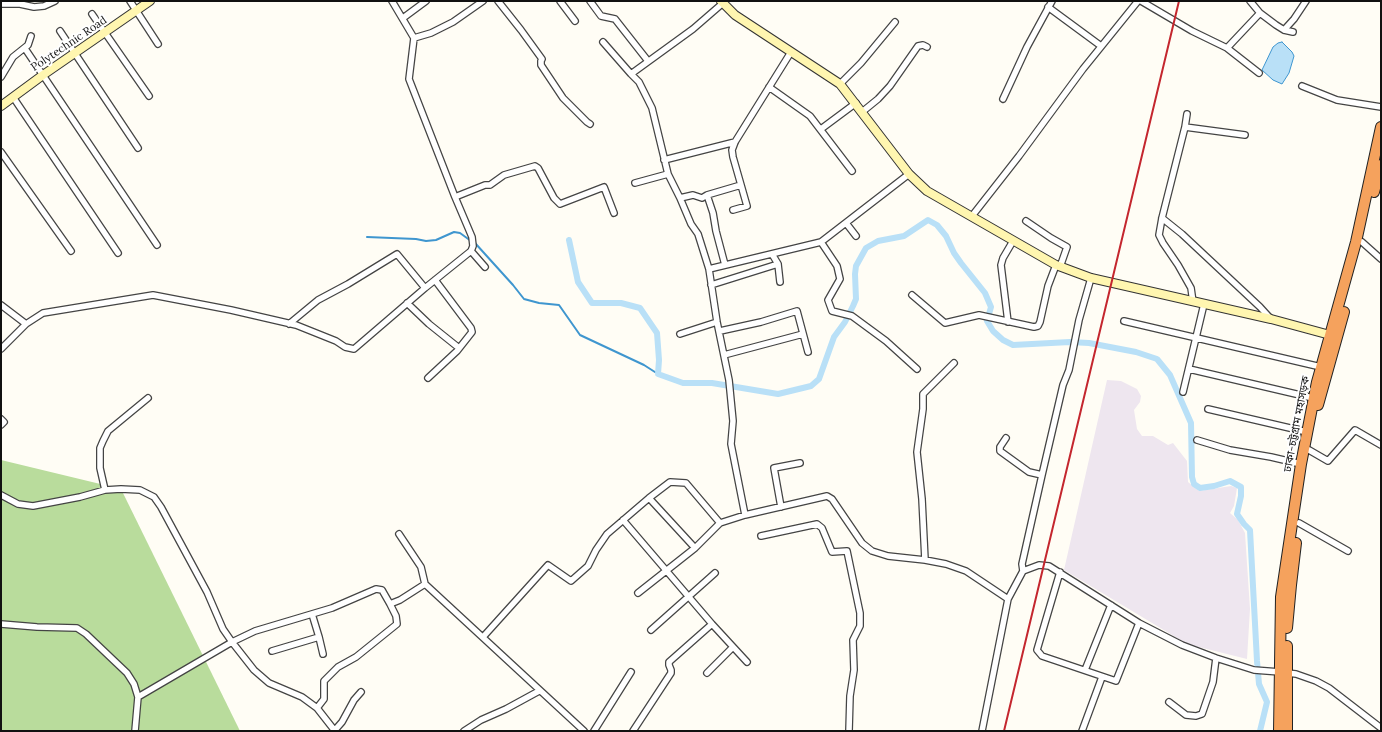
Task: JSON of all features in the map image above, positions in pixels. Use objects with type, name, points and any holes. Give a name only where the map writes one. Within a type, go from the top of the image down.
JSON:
[{"type":"highway","name":"ঢাকা-চট্টগ্রাম মহাসড়ক","points":[[1279,731],[1301,464],[1306,432],[1321,368],[1356,242],[1381,127]]},
{"type":"highway","name":"ঢাকা-চট্টগ্রাম মহাসড়ক","points":[[1296,529],[1315,416],[1362,242],[1381,165]]},
{"type":"highway","name":"ঢাকা-চট্টগ্রাম মহাসড়ক","points":[[1283,672],[1287,731]]},
{"type":"street","points":[[2,5],[20,2],[34,7],[44,6],[55,1]]},
{"type":"street","points":[[130,1],[158,44]]},
{"type":"street","name":"Polytechnic Road","points":[[1,106],[150,1]]},
{"type":"street","points":[[392,1],[414,38],[409,79],[472,237],[472,248],[485,267]]},
{"type":"street","points":[[403,18],[426,1]]},
{"type":"street","points":[[414,38],[431,33],[453,22],[482,1]]},
{"type":"street","points":[[498,1],[522,30],[542,59],[541,65],[563,98],[586,122],[590,124]]},
{"type":"street","points":[[560,1],[575,21]]},
{"type":"street","points":[[590,1],[601,16],[614,19],[648,61]]},
{"type":"street","points":[[1004,99],[1027,47],[1052,1]]},
{"type":"street","points":[[972,216],[1101,46],[1139,1],[1192,31],[1227,48],[1259,73]]},
{"type":"street","points":[[1250,1],[1260,13],[1284,30],[1293,32]]},
{"type":"street","points":[[1284,30],[1294,19],[1306,1]]},
{"type":"street","points":[[631,74],[693,29],[722,2],[735,15],[840,84],[909,174],[927,191],[1058,266],[1091,278],[1330,335]]},
{"type":"street","points":[[1048,8],[1101,46]]},
{"type":"street","points":[[1227,48],[1260,13]]},
{"type":"street","points":[[92,14],[149,96]]},
{"type":"street","points":[[840,84],[861,63],[895,22]]},
{"type":"street","points":[[60,31],[138,148]]},
{"type":"street","points":[[1,77],[13,57],[28,45],[31,36]]},
{"type":"street","points":[[603,42],[639,82],[652,108],[668,174],[691,224],[698,234],[712,285],[717,322],[729,380],[734,421],[731,444],[745,515]]},
{"type":"street","points":[[862,112],[890,86],[918,46],[923,45],[927,47]]},
{"type":"street","points":[[26,50],[157,245]]},
{"type":"street","points":[[733,210],[747,206],[733,157],[732,150],[734,142],[791,52]]},
{"type":"street","points":[[1302,86],[1337,100],[1381,107]]},
{"type":"street","points":[[769,87],[810,116],[852,171]]},
{"type":"street","points":[[13,97],[118,253]]},
{"type":"street","points":[[822,130],[856,103]]},
{"type":"street","points":[[1187,114],[1159,236],[1191,288],[1193,302]]},
{"type":"street","points":[[1185,127],[1245,135]]},
{"type":"street","points":[[664,160],[734,142]]},
{"type":"street","points":[[1,152],[71,251]]},
{"type":"street","points":[[455,197],[485,185],[490,185],[504,175],[535,166],[538,168],[554,198],[560,204],[604,187],[614,213]]},
{"type":"street","points":[[635,183],[668,174]]},
{"type":"street","points":[[708,269],[821,242],[909,174]]},
{"type":"street","points":[[680,198],[693,195],[702,198],[706,195],[741,185]]},
{"type":"street","points":[[706,195],[713,213],[725,265]]},
{"type":"street","points":[[1162,218],[1182,234],[1260,306],[1271,320]]},
{"type":"street","points":[[912,295],[945,323],[979,315],[1034,327],[1038,326],[1048,286],[1067,247],[1026,221]]},
{"type":"street","points":[[846,223],[856,236]]},
{"type":"street","points":[[1008,322],[1001,265],[1003,258],[1013,241]]},
{"type":"street","points":[[821,242],[837,266],[840,279],[828,300],[832,311],[836,313],[845,313],[852,316],[886,341],[917,369]]},
{"type":"street","points":[[1362,242],[1381,259]]},
{"type":"street","points":[[1,349],[6,346],[26,324],[43,314],[153,295],[231,310],[289,324],[336,341],[349,349],[354,349],[472,248]]},
{"type":"street","points":[[289,324],[318,300],[348,284],[397,254],[425,288]]},
{"type":"street","points":[[772,254],[778,264],[780,282]]},
{"type":"street","points":[[712,285],[778,264]]},
{"type":"street","points":[[982,731],[1008,599],[1023,571],[1022,564],[1042,475],[1073,347],[1075,333],[1091,278]]},
{"type":"street","points":[[428,378],[457,352],[472,332],[471,328],[435,280]]},
{"type":"street","points":[[407,303],[429,324],[459,348]]},
{"type":"street","points":[[1,304],[26,324]]},
{"type":"street","points":[[1183,392],[1204,304]]},
{"type":"street","points":[[720,331],[761,322],[797,311],[808,352]]},
{"type":"street","points":[[1124,321],[1321,368]]},
{"type":"street","points":[[680,334],[717,322]]},
{"type":"street","points":[[724,355],[803,334]]},
{"type":"street","points":[[925,560],[922,499],[917,452],[923,409],[923,394],[954,363]]},
{"type":"street","points":[[1189,369],[1314,398]]},
{"type":"street","points":[[105,490],[100,468],[100,448],[103,440],[108,431],[148,398]]},
{"type":"street","points":[[1208,409],[1306,432]]},
{"type":"street","points":[[1,419],[4,422],[1,425]]},
{"type":"street","points":[[1309,450],[1328,461],[1355,430],[1381,445]]},
{"type":"street","points":[[1006,438],[1000,447],[1000,451],[1029,472],[1042,475]]},
{"type":"street","points":[[1197,440],[1230,450],[1301,464]]},
{"type":"street","points":[[781,507],[774,468],[800,463]]},
{"type":"street","points":[[483,637],[548,565],[571,582],[588,566],[596,550],[607,534],[670,482],[686,483],[720,523]]},
{"type":"street","points":[[1,495],[18,504],[33,506],[80,497],[105,490],[140,490],[154,497],[169,519],[207,592],[221,624],[241,655],[254,670],[269,683],[302,698],[317,708],[335,730],[342,722],[354,700],[361,692]]},
{"type":"street","points":[[638,593],[695,548],[720,523],[745,515],[827,496],[832,499],[862,543],[872,551],[888,556],[946,564],[966,571],[1008,599]]},
{"type":"street","points":[[649,498],[695,548]]},
{"type":"street","points":[[623,520],[712,624],[747,662]]},
{"type":"street","points":[[760,536],[817,524],[822,528],[832,552],[847,551],[860,613],[860,626],[853,640],[854,670],[850,696],[849,731]]},
{"type":"street","points":[[1296,529],[1348,551]]},
{"type":"street","points":[[399,534],[421,568],[425,584],[584,731]]},
{"type":"street","points":[[1023,571],[1039,565],[1049,566],[1139,623],[1182,645],[1216,658],[1254,670],[1296,674],[1316,680],[1330,688],[1381,728]]},
{"type":"street","points":[[1060,572],[1037,650],[1042,656],[1085,670],[1114,682],[1117,680],[1139,623]]},
{"type":"street","points":[[651,630],[715,573]]},
{"type":"street","points":[[390,604],[400,600],[425,584]]},
{"type":"street","points":[[138,697],[232,642],[255,631],[350,602],[376,589],[382,590],[396,616],[397,624],[356,657],[338,667],[324,681],[324,699],[317,708]]},
{"type":"street","points":[[1085,670],[1111,605]]},
{"type":"street","points":[[312,614],[323,654]]},
{"type":"street","points":[[1,624],[77,628],[86,634],[127,673],[134,684],[138,697],[135,731]]},
{"type":"street","points":[[633,731],[671,673],[668,665],[669,662],[712,624]]},
{"type":"street","points":[[272,651],[319,637]]},
{"type":"street","points":[[707,673],[733,647]]},
{"type":"street","points":[[1169,702],[1186,715],[1196,716],[1202,714],[1213,682],[1216,658]]},
{"type":"street","points":[[594,731],[631,672]]},
{"type":"street","points":[[1082,731],[1102,677]]},
{"type":"street","points":[[464,731],[481,720],[506,709],[539,691]]},
{"type":"shaded area","points":[[1107,380],[1121,381],[1137,389],[1141,396],[1140,402],[1134,410],[1137,429],[1142,436],[1153,436],[1168,445],[1173,443],[1187,461],[1188,482],[1199,491],[1231,486],[1237,488],[1234,506],[1230,513],[1238,520],[1245,533],[1250,609],[1247,659],[1187,644],[1064,570]]},
{"type":"green space","points":[[1,460],[121,489],[240,731],[1,731]]},
{"type":"water","points":[[1282,42],[1294,56],[1289,73],[1282,84],[1273,80],[1262,70],[1273,47]]},
{"type":"waterway","points":[[569,240],[578,282],[592,303],[621,303],[640,308],[657,333],[659,360],[658,374],[683,383],[712,383],[778,394],[811,386],[819,379],[834,337],[845,322],[856,299],[856,266],[866,248],[878,241],[904,236],[928,220],[937,225],[946,236],[954,253],[985,293],[991,307],[987,321],[993,331],[1003,340],[1013,345],[1070,342],[1089,343],[1136,352],[1157,359],[1170,375],[1191,423],[1192,477],[1194,484],[1200,488],[1214,486],[1230,481],[1241,487],[1241,496],[1237,514],[1250,530],[1259,684],[1267,702],[1260,731]]},
{"type":"waterway","points":[[367,237],[416,239],[426,241],[436,240],[454,232],[460,233],[471,241]]},
{"type":"waterway","points":[[475,243],[524,299],[539,303],[559,305],[580,335],[644,365],[658,374]]},
{"type":"railway","points":[[1004,731],[1179,1]]}]
